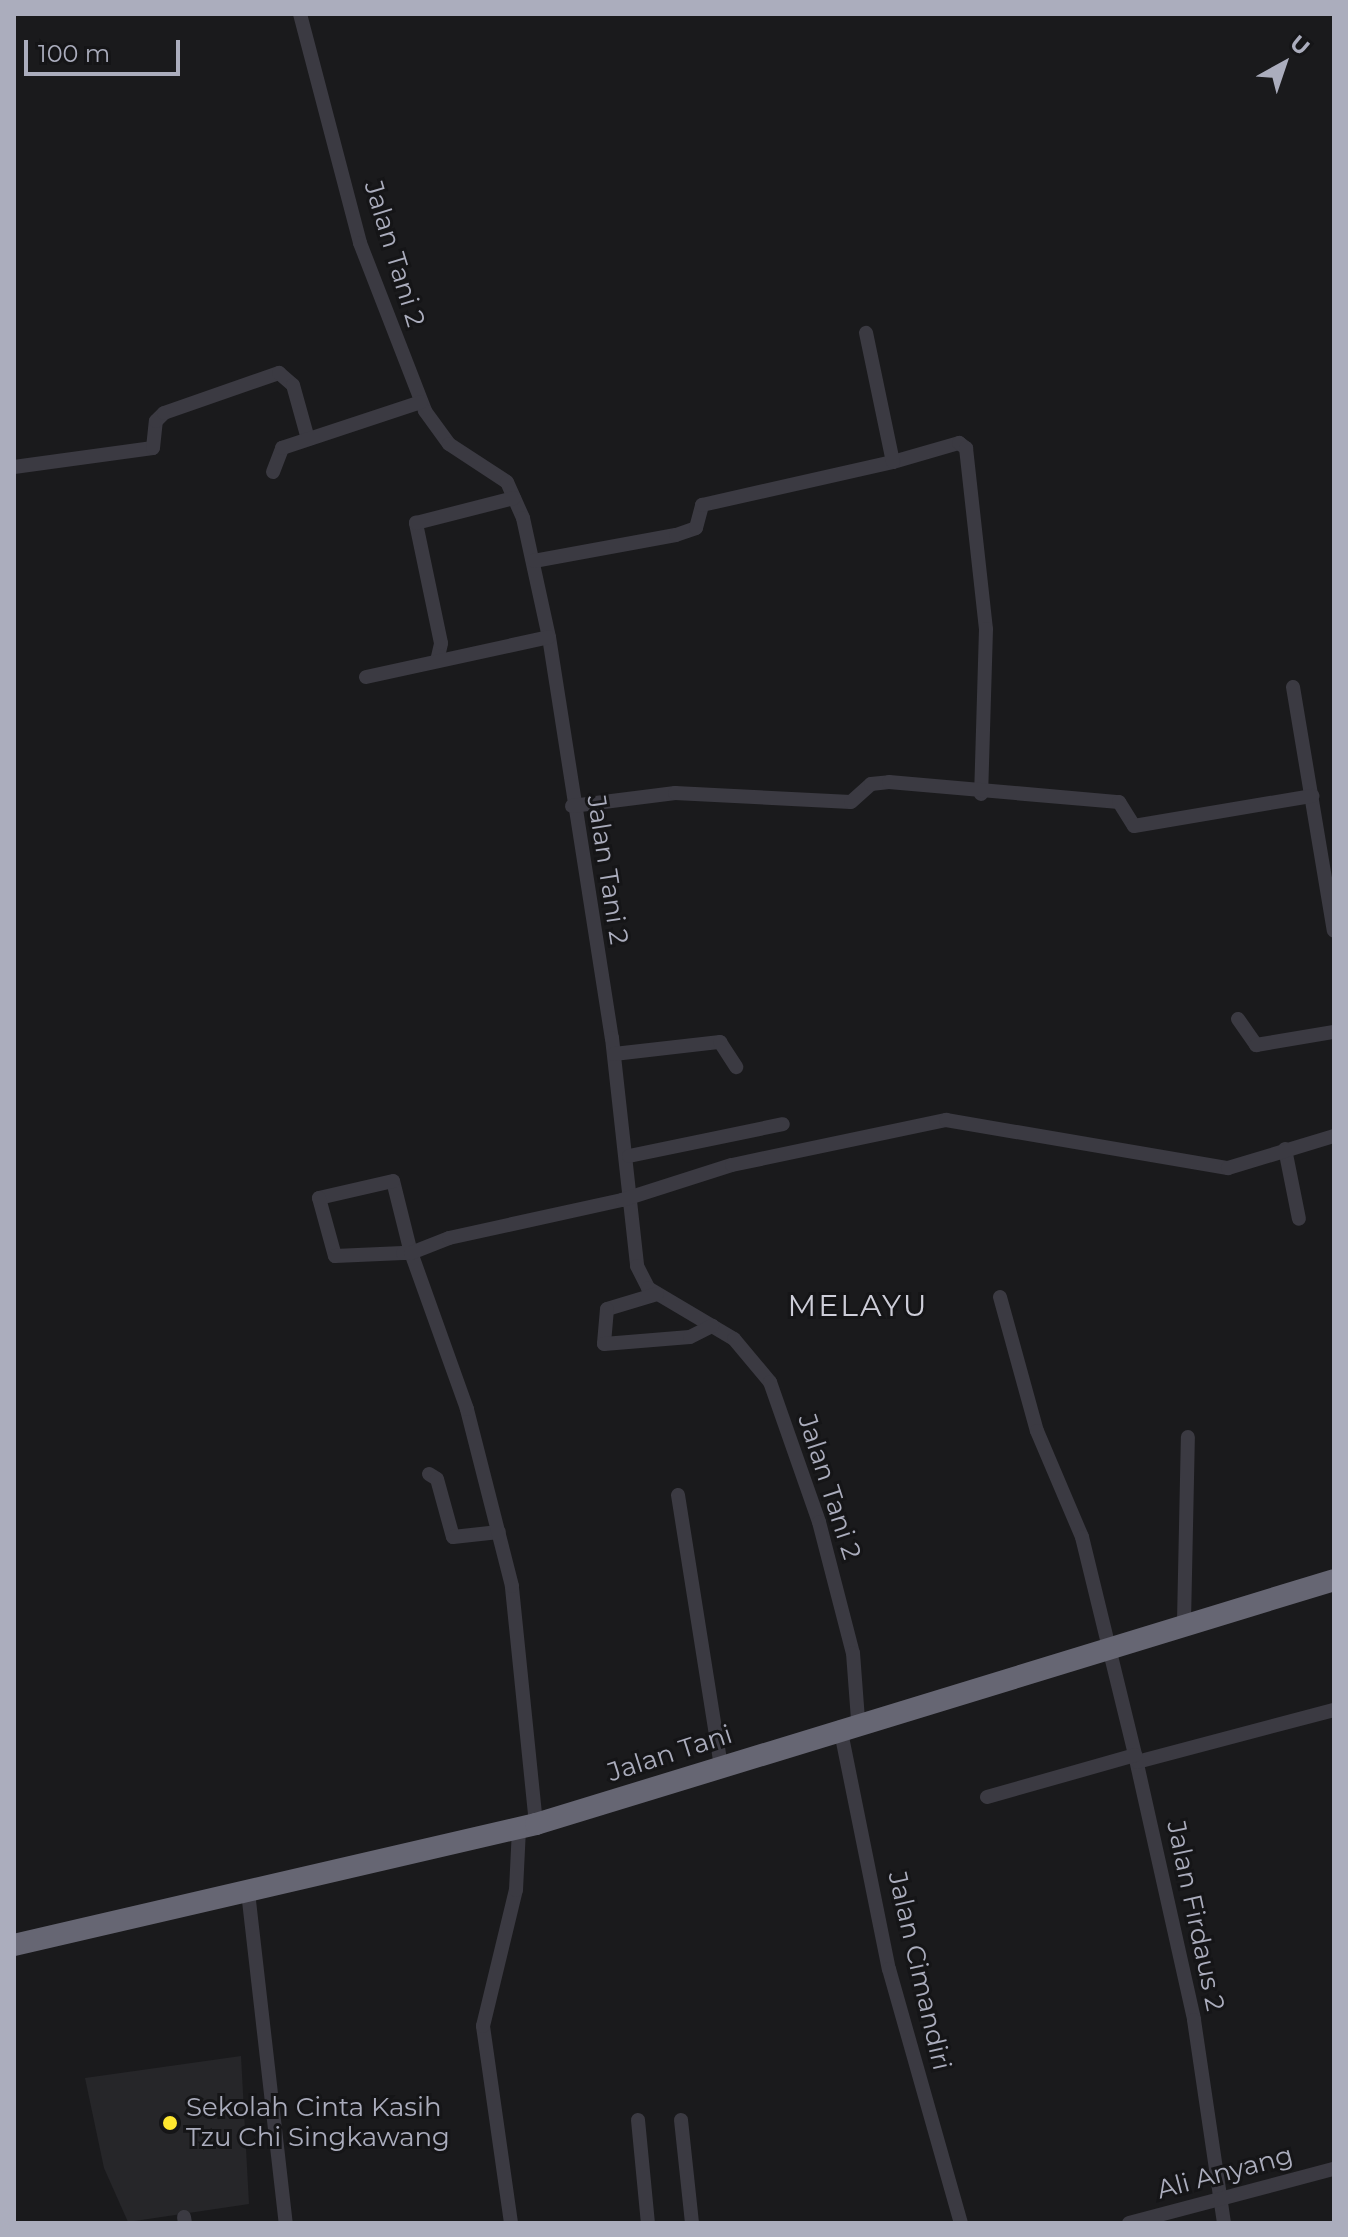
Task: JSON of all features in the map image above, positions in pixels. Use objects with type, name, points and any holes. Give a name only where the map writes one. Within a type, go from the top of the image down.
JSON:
[{"type":"highway","name":"Jalan Tani","points":[[14,1945],[527,1826],[721,1768],[849,1724],[1184,1622],[1334,1580]]},
{"type":"street","name":"Jalan Tani 2","points":[[300,14],[360,243],[421,402],[434,429],[493,468],[514,498],[534,561],[549,637],[572,806],[629,1156],[637,1266],[657,1294],[751,1353],[770,1382],[819,1522],[853,1653],[849,1724]]},
{"type":"street","points":[[866,333],[893,462]]},
{"type":"street","points":[[14,467],[153,448],[156,421],[164,413],[279,373],[293,385],[308,439]]},
{"type":"street","points":[[273,472],[282,448],[421,402]]},
{"type":"street","points":[[534,561],[676,535],[696,528],[702,505],[893,462],[959,443],[966,448],[986,629],[981,794]]},
{"type":"street","points":[[437,661],[440,636],[416,523],[514,498]]},
{"type":"street","points":[[366,677],[549,637]]},
{"type":"street","points":[[1293,687],[1334,931]]},
{"type":"street","points":[[572,806],[675,793],[851,802],[878,782],[981,794],[1119,802],[1134,826],[1312,796]]},
{"type":"street","points":[[1238,1019],[1256,1045],[1334,1032]]},
{"type":"street","points":[[614,1054],[720,1042],[736,1067]]},
{"type":"street","points":[[511,2223],[483,2026],[516,1890],[527,1826],[524,1651],[499,1532],[455,1368],[411,1253],[393,1181],[319,1198],[335,1256],[411,1253],[634,1196],[732,1165],[946,1120],[1228,1168],[1334,1136]]},
{"type":"street","points":[[629,1156],[783,1124]]},
{"type":"street","points":[[1285,1149],[1299,1219]]},
{"type":"street","points":[[657,1294],[607,1309],[604,1344],[690,1337],[712,1326]]},
{"type":"street","name":"Jalan Firdaus 2","points":[[1000,1297],[1037,1431],[1082,1537],[1106,1646],[1136,1759],[1194,2020],[1224,2223]]},
{"type":"street","points":[[1184,1622],[1188,1437]]},
{"type":"street","points":[[429,1474],[437,1479],[453,1537],[499,1532]]},
{"type":"street","points":[[678,1495],[721,1768]]},
{"type":"street","points":[[987,1797],[1334,1710]]},
{"type":"street","name":"Jalan Cimandiri","points":[[849,1724],[889,1969],[961,2223]]},
{"type":"street","points":[[248,1892],[286,2223]]},
{"type":"street","points":[[638,2120],[648,2223]]},
{"type":"street","points":[[681,2120],[692,2223]]},
{"type":"street","name":"Ali Anyang","points":[[1129,2223],[1334,2169]]},
{"type":"shaded area","name":"Sekolah Cinta Kasih Tzu Chi Singkawang","points":[[241,2056],[249,2204],[128,2222],[104,2168],[85,2078]]},
{"type":"place","name":"Sekolah Cinta Kasih Tzu Chi Singkawang","points":[[170,2123]]},
{"type":"district","name":"MELAYU","points":[[858,1306]]}]
